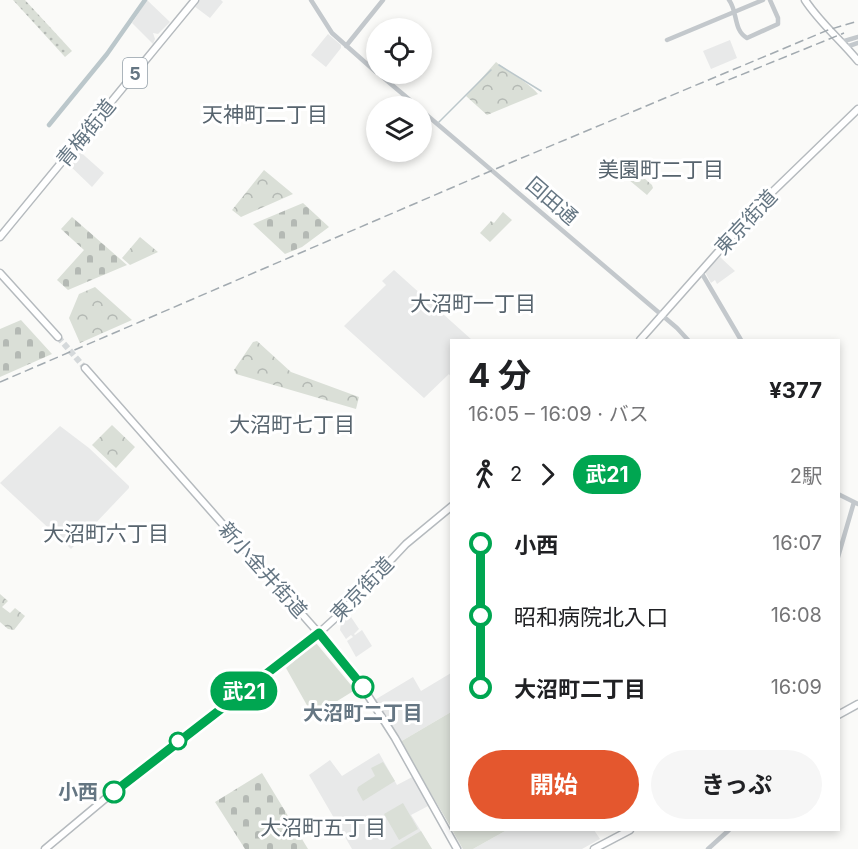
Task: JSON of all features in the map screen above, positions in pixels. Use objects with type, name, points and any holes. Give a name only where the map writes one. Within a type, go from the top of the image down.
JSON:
[{"type":"main road","name":"青梅街道","points":[[0,237],[195,0]]},
{"type":"main road","points":[[805,0],[830,32],[858,61]]},
{"type":"main road","name":"東京街道","points":[[641,339],[767,197],[858,110]]},
{"type":"main road","points":[[0,273],[57,337]]},
{"type":"main road","name":"新小金井街道","points":[[85,368],[353,672],[373,701],[457,849]]},
{"type":"main road","name":"東京街道","points":[[45,849],[138,772],[319,633],[406,544],[450,508]]},
{"type":"main road","points":[[840,714],[858,704]]},
{"type":"main road","points":[[594,849],[628,831]]},
{"type":"street","points":[[311,0],[332,33],[366,63]]},
{"type":"street","points":[[346,46],[383,0]]},
{"type":"street","points":[[729,0],[741,35],[747,38],[778,24],[778,18],[770,0]]},
{"type":"street","points":[[667,40],[763,0]]},
{"type":"street","points":[[843,44],[858,37]]},
{"type":"street","points":[[843,44],[858,43]]},
{"type":"street","points":[[391,84],[405,96]]},
{"type":"street","name":"回田通","points":[[432,120],[687,339]]},
{"type":"street","points":[[701,272],[740,339]]},
{"type":"street","points":[[840,495],[856,503],[840,550]]},
{"type":"street","points":[[708,849],[728,831]]},
{"type":"shaded area","points":[[147,0],[170,22],[158,34],[153,33],[155,39],[153,44],[132,23]]},
{"type":"shaded area","points":[[199,0],[221,0],[223,2],[210,18],[194,6]]},
{"type":"shaded area","points":[[328,34],[341,45],[341,48],[326,67],[311,55]]},
{"type":"shaded area","points":[[730,40],[737,58],[711,69],[703,51]]},
{"type":"shaded area","points":[[77,149],[104,173],[92,187],[66,162]]},
{"type":"shaded area","points":[[720,257],[735,271],[717,284],[715,280],[711,283],[705,272]]},
{"type":"shaded area","points":[[394,270],[471,339],[450,339],[450,376],[449,374],[424,398],[344,326],[386,285],[382,281]]},
{"type":"shaded area","points":[[60,426],[89,448],[129,486],[71,549],[0,483]]},
{"type":"shaded area","points":[[349,614],[359,629],[354,634],[362,630],[372,646],[356,657],[347,641],[353,637],[351,635],[346,639],[340,630],[341,623]]},
{"type":"shaded area","points":[[450,674],[450,713],[400,742],[450,827],[450,831],[452,831],[463,849],[457,849],[432,804],[411,815],[432,849],[352,849],[309,775],[330,760],[342,776],[379,753],[397,785],[416,775],[373,701],[413,677],[421,691]]},
{"type":"shaded area","points":[[505,831],[595,831],[600,839],[582,849],[473,849]]},
{"type":"green space","points":[[13,0],[25,0],[72,51],[65,57]]},
{"type":"green space","points":[[496,62],[524,81],[538,94],[487,115],[466,96]]},
{"type":"green space","points":[[264,170],[293,194],[241,217],[232,210]]},
{"type":"green space","points":[[636,171],[652,185],[653,188],[647,195],[629,180]]},
{"type":"green space","points":[[303,203],[329,227],[302,247],[285,254],[253,224]]},
{"type":"green space","points":[[503,212],[512,220],[490,242],[480,233],[491,221],[494,223]]},
{"type":"green space","points":[[72,217],[127,265],[68,290],[57,280],[84,250],[61,229]]},
{"type":"green space","points":[[140,237],[158,252],[130,265],[122,258]]},
{"type":"green space","points":[[95,287],[132,320],[80,343],[69,318],[79,294]]},
{"type":"green space","points":[[21,320],[52,354],[0,377],[0,329]]},
{"type":"green space","points":[[257,341],[291,372],[359,397],[356,409],[236,374],[234,370],[253,342]]},
{"type":"green space","points":[[112,425],[135,447],[116,468],[92,445]]},
{"type":"green space","points":[[0,594],[8,601],[2,607],[10,613],[15,608],[25,616],[14,630],[8,629],[0,622]]},
{"type":"green space","points":[[316,643],[355,690],[313,716],[286,668]]},
{"type":"green space","points":[[450,713],[450,826],[400,742]]},
{"type":"green space","points":[[383,762],[395,781],[363,801],[357,790],[358,787],[375,776],[371,768]]},
{"type":"green space","points":[[262,773],[308,849],[245,849],[215,802]]},
{"type":"green space","points":[[403,803],[418,829],[399,840],[384,814]]},
{"type":"green space","points":[[421,831],[432,849],[390,849]]},
{"type":"green space","points":[[453,831],[505,831],[473,849],[463,849]]},
{"type":"waterway","points":[[49,125],[107,54],[145,0]]},
{"type":"waterway","points":[[499,65],[541,91]]},
{"type":"waterway","points":[[439,122],[491,70]]},
{"type":"tunnel","points":[[58,337],[85,368]]},
{"type":"railway","points":[[0,382],[493,170],[828,30],[858,21]]},
{"type":"railway","points":[[716,85],[844,33]]},
{"type":"bus line","name":"武21","points":[[114,792],[319,633],[363,687]]},
{"type":"place","name":"大沼町二丁目","points":[[363,687]]},
{"type":"place","name":"小西","points":[[114,792]]},
{"type":"district","name":"天神町二丁目","points":[[265,114]]},
{"type":"district","name":"美園町二丁目","points":[[661,169]]},
{"type":"district","name":"大沼町一丁目","points":[[473,303]]},
{"type":"district","name":"大沼町七丁目","points":[[292,424]]},
{"type":"district","name":"大沼町六丁目","points":[[106,533]]},
{"type":"district","name":"大沼町五丁目","points":[[323,827]]}]
